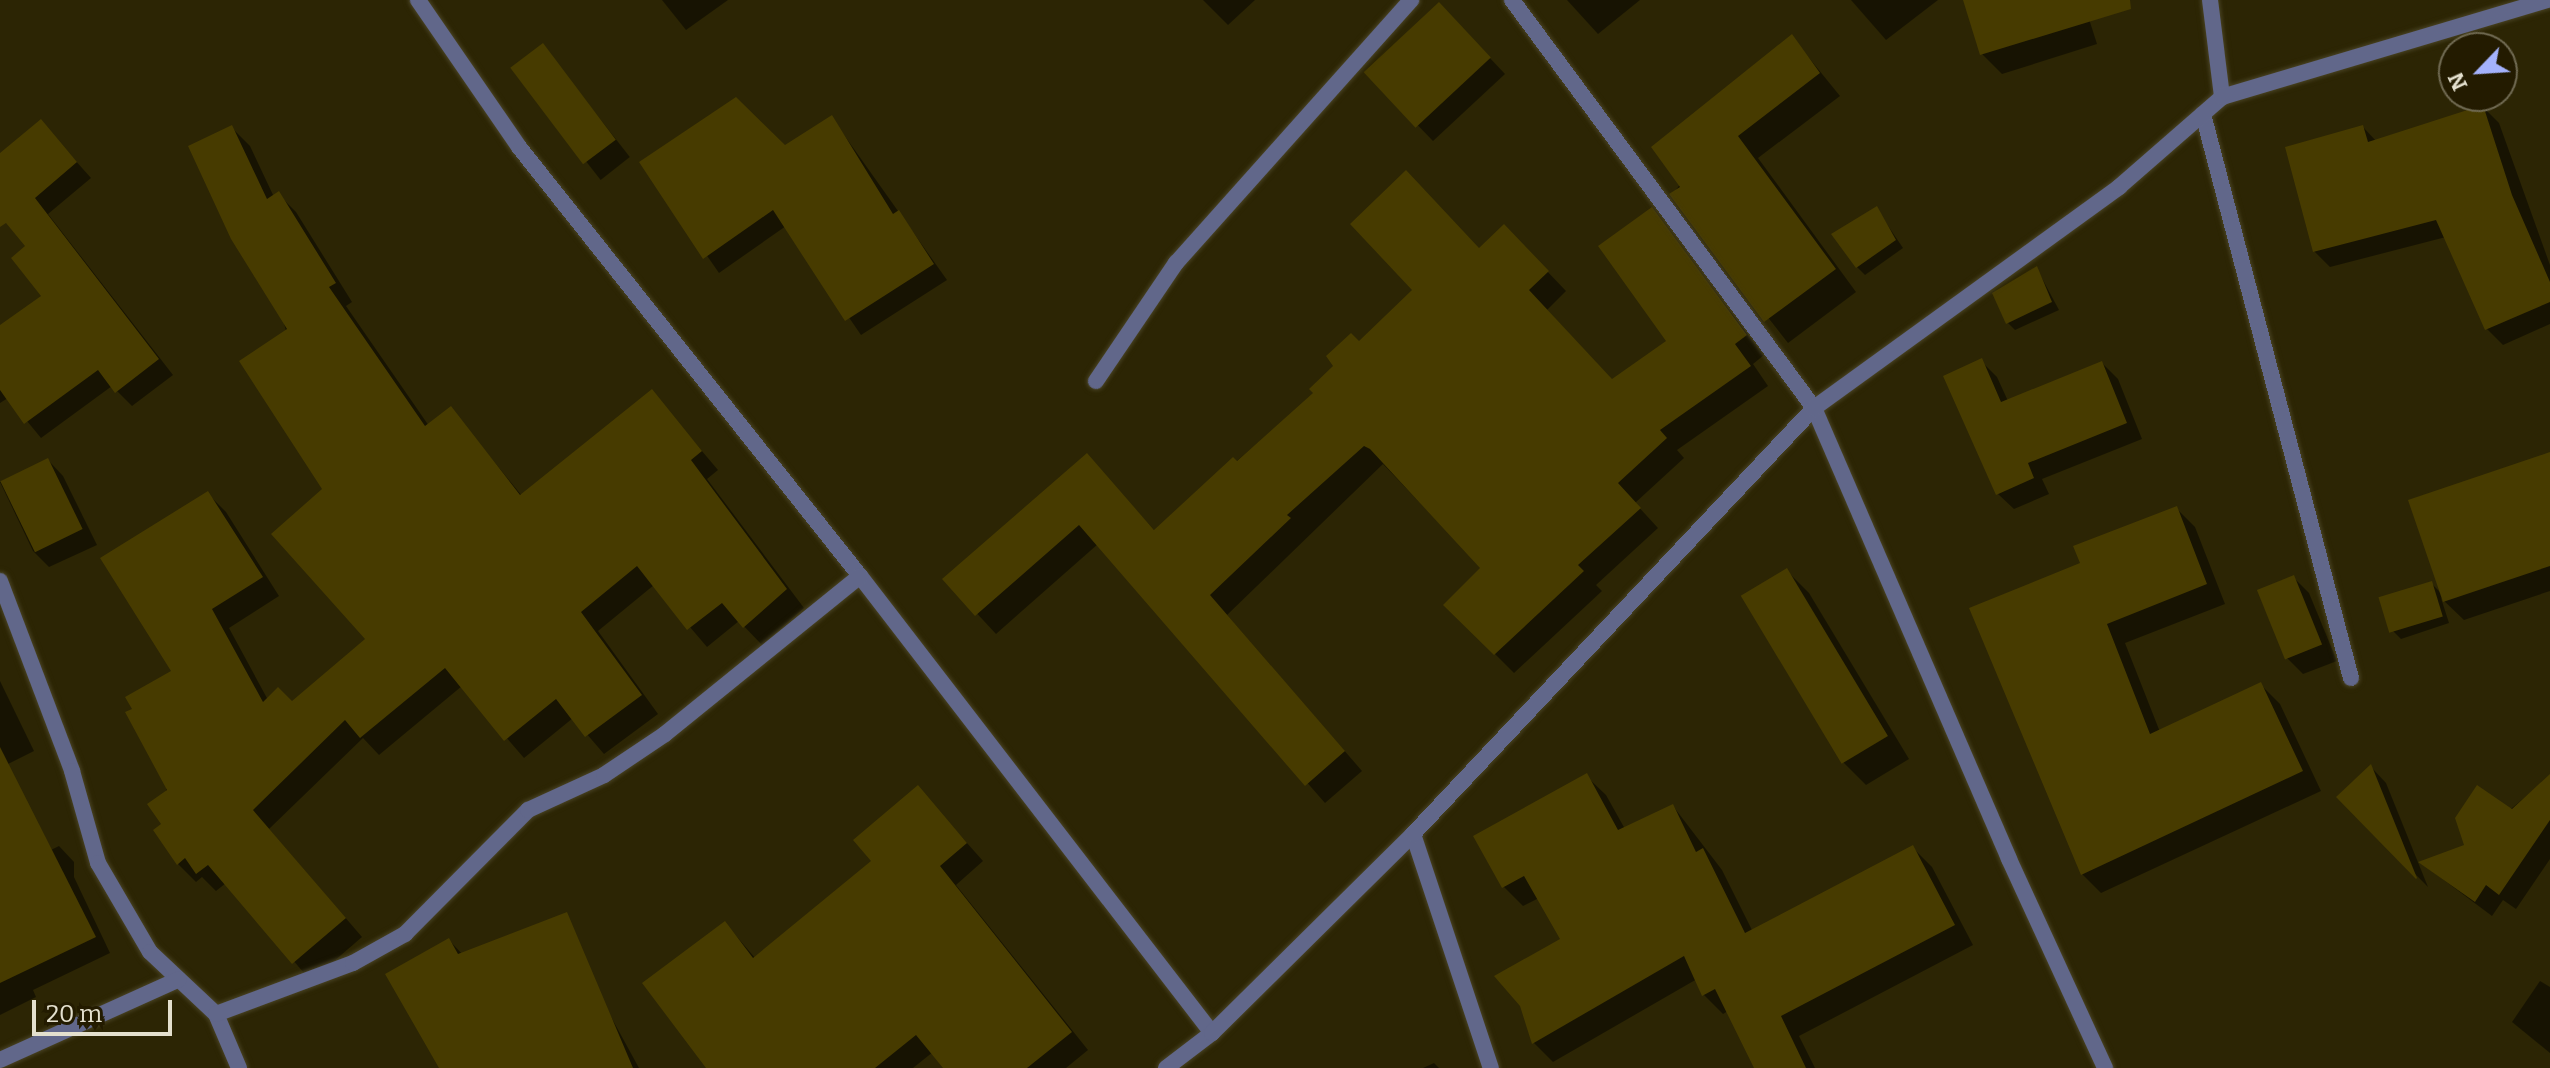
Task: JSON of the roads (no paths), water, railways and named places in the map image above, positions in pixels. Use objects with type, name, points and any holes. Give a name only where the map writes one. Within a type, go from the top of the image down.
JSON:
[{"type":"street","points":[[418,0],[519,147],[860,576],[1212,1033]]},
{"type":"street","points":[[1096,381],[1176,263],[1411,0]]},
{"type":"street","points":[[1512,0],[1814,408],[2105,1068]]},
{"type":"street","points":[[2210,0],[2222,97]]},
{"type":"street","points":[[1166,1068],[1212,1033],[1413,834],[1814,408],[2119,187],[2222,97],[2548,0]]},
{"type":"street","points":[[2203,114],[2351,678]]},
{"type":"street","points":[[216,1014],[353,963],[405,934],[528,810],[604,775],[665,734],[860,576]]},
{"type":"street","points":[[0,581],[72,771],[98,863],[150,952],[216,1014],[239,1068]]},
{"type":"street","points":[[1413,834],[1491,1068]]},
{"type":"street","points":[[0,1060],[179,979]]}]
